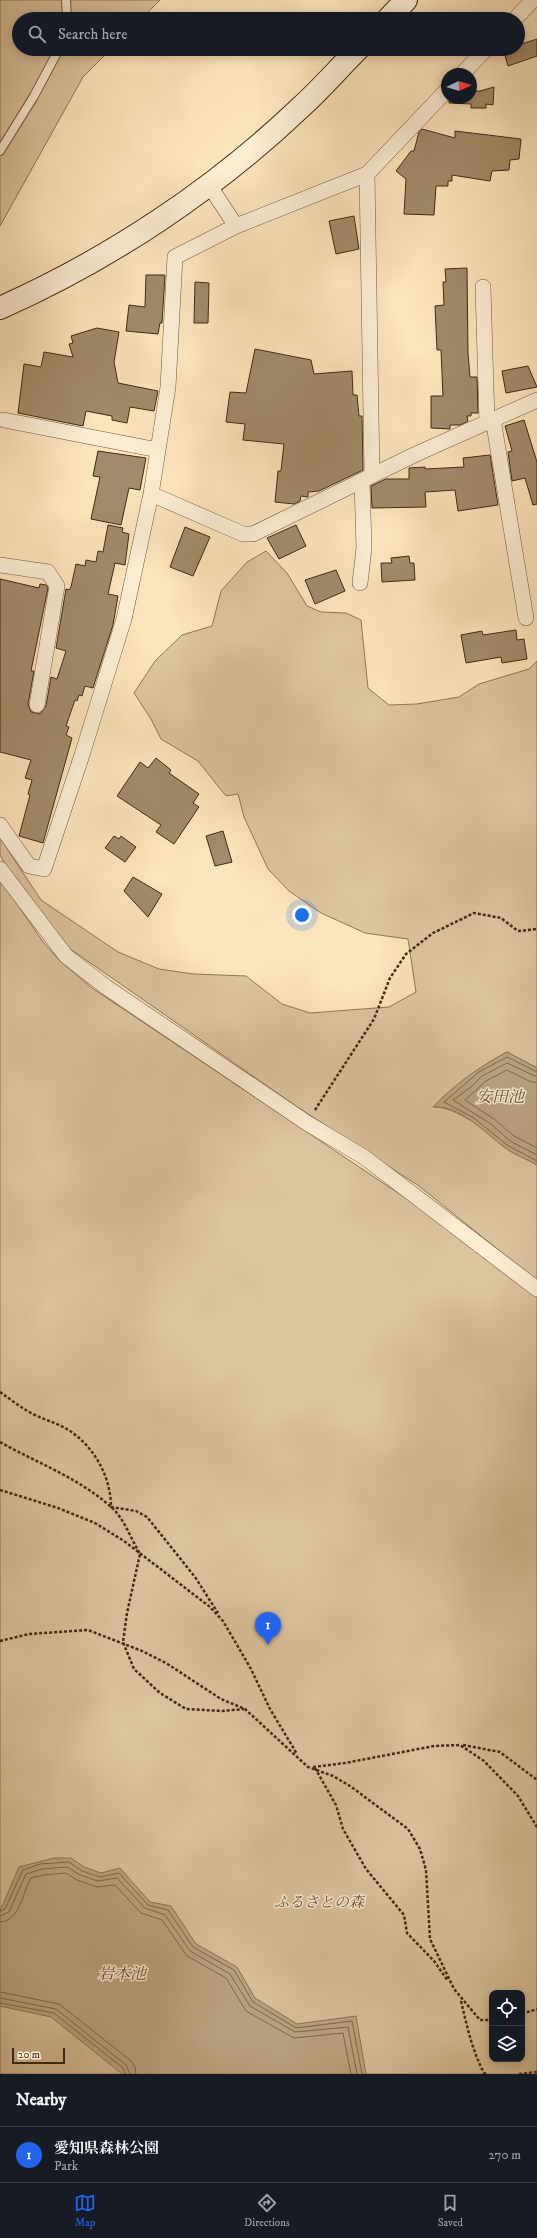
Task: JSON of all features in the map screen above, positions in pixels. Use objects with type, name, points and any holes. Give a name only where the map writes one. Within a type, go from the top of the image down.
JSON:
[{"type":"street","points":[[395,12],[406,0]]},
{"type":"street","points":[[522,12],[533,0]]},
{"type":"street","points":[[0,308],[32,293],[124,243],[209,185],[301,108],[351,56]]},
{"type":"street","points":[[468,68],[479,56]]},
{"type":"street","points":[[0,825],[29,866],[44,869],[82,756],[124,619],[151,494],[168,387],[175,257],[236,226],[367,174],[441,96]]},
{"type":"street","points":[[360,583],[364,548],[367,478],[367,174]]},
{"type":"street","points":[[209,185],[236,226]]},
{"type":"street","points":[[483,287],[490,421],[526,618]]},
{"type":"street","points":[[151,494],[243,534],[254,534],[367,478],[537,400]]},
{"type":"street","points":[[4,420],[158,450]]},
{"type":"street","points":[[0,565],[48,572],[57,586],[37,705]]},
{"type":"street","points":[[0,869],[66,956],[106,987],[307,1123],[364,1157],[537,1289]]},
{"type":"lane","points":[[66,0],[67,12]]},
{"type":"lane","points":[[0,151],[34,96],[55,56]]},
{"type":"path","points":[[307,1123],[374,1019],[390,978],[406,954],[433,933],[474,913],[501,918],[518,931],[537,929]]},
{"type":"path","points":[[0,1392],[30,1412],[64,1428],[92,1451],[105,1477],[111,1497],[111,1507]]},
{"type":"path","points":[[0,1442],[76,1483],[111,1507],[119,1516],[140,1554],[127,1613],[123,1642],[134,1668],[160,1693],[186,1709],[222,1711],[245,1708]]},
{"type":"path","points":[[0,1490],[58,1508],[95,1523],[140,1554],[210,1607],[222,1621]]},
{"type":"path","points":[[111,1507],[136,1511],[147,1517],[195,1577],[251,1669],[270,1709],[299,1758]]},
{"type":"path","points":[[0,1641],[30,1634],[88,1630],[123,1642],[166,1663],[220,1699],[245,1708],[308,1767],[315,1768],[350,1786],[408,1829],[420,1849],[426,1870],[430,1939],[454,1989]]},
{"type":"path","points":[[308,1767],[352,1762],[434,1746],[460,1745],[500,1752],[537,1780]]},
{"type":"path","points":[[460,1745],[484,1761],[518,1796],[537,1827]]},
{"type":"path","points":[[315,1768],[336,1805],[343,1829],[366,1869],[404,1914],[407,1933],[434,1961],[461,2000],[480,2020],[489,2020]]},
{"type":"path","points":[[461,2000],[470,2041],[478,2062],[484,2073],[487,2074]]},
{"type":"path","points":[[525,2013],[537,2009]]},
{"type":"path","points":[[519,2074],[537,2072]]},
{"type":"green space","points":[[0,0],[160,0],[148,12],[12,12],[12,56],[104,56],[83,77],[0,226]]},
{"type":"green space","points":[[266,551],[287,573],[307,606],[321,612],[346,613],[361,620],[368,688],[389,705],[417,704],[459,697],[479,684],[529,669],[537,661],[537,1068],[507,1052],[468,1076],[434,1107],[445,1108],[457,1113],[486,1130],[537,1165],[537,1281],[419,1186],[296,1106],[66,946],[9,872],[0,855],[0,838],[41,900],[118,952],[159,969],[193,974],[246,976],[282,1004],[310,1013],[389,1007],[416,992],[408,939],[365,933],[321,913],[289,891],[268,869],[244,817],[238,794],[226,796],[198,761],[161,739],[151,719],[134,693],[155,661],[182,635],[212,626],[221,591],[247,562]]},
{"type":"green space","name":"ふるさとの森","points":[[0,879],[43,942],[60,961],[92,988],[407,1199],[493,1260],[537,1297],[537,2074],[0,2074]]},
{"type":"water","name":"安田池","points":[[507,1052],[537,1068],[537,1165],[508,1150],[480,1127],[462,1115],[453,1110],[433,1107],[468,1076]]},
{"type":"water","name":"岩本池","points":[[54,1858],[71,1858],[84,1867],[101,1873],[120,1868],[150,1902],[171,1906],[196,1944],[237,1967],[255,1998],[297,2024],[356,2016],[366,2074],[122,2074],[51,2017],[0,2006],[0,1911],[19,1867]]},
{"type":"building","points":[[537,39],[537,56],[508,66],[505,56],[525,56],[525,43]]},
{"type":"building","points":[[494,87],[493,105],[486,104],[486,108],[471,108],[471,104],[477,104],[477,91]]},
{"type":"building","points":[[422,129],[455,138],[455,131],[521,139],[519,159],[510,160],[509,170],[492,171],[490,181],[452,175],[452,181],[448,181],[448,186],[436,186],[434,215],[404,214],[406,179],[396,171],[411,151],[414,151],[419,132]]},
{"type":"building","points":[[354,216],[359,249],[336,254],[329,221]]},
{"type":"building","points":[[467,268],[468,353],[470,377],[477,377],[478,413],[471,413],[471,416],[467,416],[468,421],[460,425],[450,425],[450,429],[431,428],[431,396],[443,396],[441,350],[437,350],[435,306],[444,305],[443,282],[446,282],[445,269]]},
{"type":"building","points":[[146,275],[165,275],[162,323],[160,323],[158,334],[126,331],[129,305],[145,307]]},
{"type":"building","points":[[195,282],[209,283],[208,323],[194,323]]},
{"type":"building","points":[[97,328],[119,332],[114,362],[118,383],[158,391],[154,411],[130,407],[127,423],[112,420],[112,416],[86,411],[83,426],[18,413],[24,364],[41,367],[44,352],[73,357],[69,344],[73,343],[71,336]]},
{"type":"building","points":[[255,349],[311,360],[314,374],[352,371],[353,395],[357,395],[359,416],[362,416],[363,470],[319,491],[308,492],[308,497],[301,496],[300,501],[294,504],[275,502],[278,471],[281,471],[284,444],[243,440],[245,424],[226,422],[230,392],[246,393]]},
{"type":"building","points":[[528,366],[537,387],[506,393],[502,371]]},
{"type":"building","points":[[524,420],[537,462],[537,504],[533,505],[525,478],[512,481],[508,452],[512,451],[505,426]]},
{"type":"building","points":[[98,451],[146,458],[140,490],[129,488],[121,525],[91,519],[100,477],[93,476]]},
{"type":"building","points":[[490,455],[498,505],[458,511],[455,490],[425,492],[426,507],[372,508],[371,486],[386,479],[409,479],[409,468],[425,467],[425,469],[464,467],[463,458]]},
{"type":"building","points":[[108,525],[123,528],[122,532],[129,534],[125,565],[115,563],[108,594],[118,596],[113,625],[93,688],[85,686],[82,696],[79,695],[77,701],[75,700],[66,726],[69,727],[66,735],[72,738],[43,843],[19,836],[30,795],[28,794],[32,780],[25,778],[31,760],[0,752],[0,579],[39,588],[40,584],[46,585],[48,588],[31,671],[34,671],[28,704],[31,712],[40,714],[46,706],[51,677],[57,679],[66,651],[56,648],[66,589],[69,590],[71,587],[76,564],[85,566],[86,560],[96,562],[98,551],[103,552]]},
{"type":"building","points":[[296,525],[306,546],[279,559],[267,538]]},
{"type":"building","points":[[185,527],[210,537],[193,576],[170,567]]},
{"type":"building","points":[[409,556],[410,563],[414,563],[415,580],[382,582],[381,563],[392,563],[391,558]]},
{"type":"building","points":[[336,570],[345,591],[315,604],[305,580]]},
{"type":"building","points":[[516,630],[517,640],[524,639],[527,659],[502,663],[501,657],[466,663],[461,635],[482,631],[483,635]]},
{"type":"building","points":[[156,758],[171,770],[169,773],[199,794],[193,803],[199,807],[174,844],[156,832],[161,825],[117,796],[140,762],[148,768]]},
{"type":"building","points":[[223,831],[232,862],[215,866],[206,836]]},
{"type":"building","points":[[114,836],[119,839],[121,836],[136,847],[125,862],[105,848]]},
{"type":"building","points":[[133,877],[162,894],[148,917],[124,891]]},
{"type":"place","name":"愛知県森林公園","points":[[268,1645]]}]
